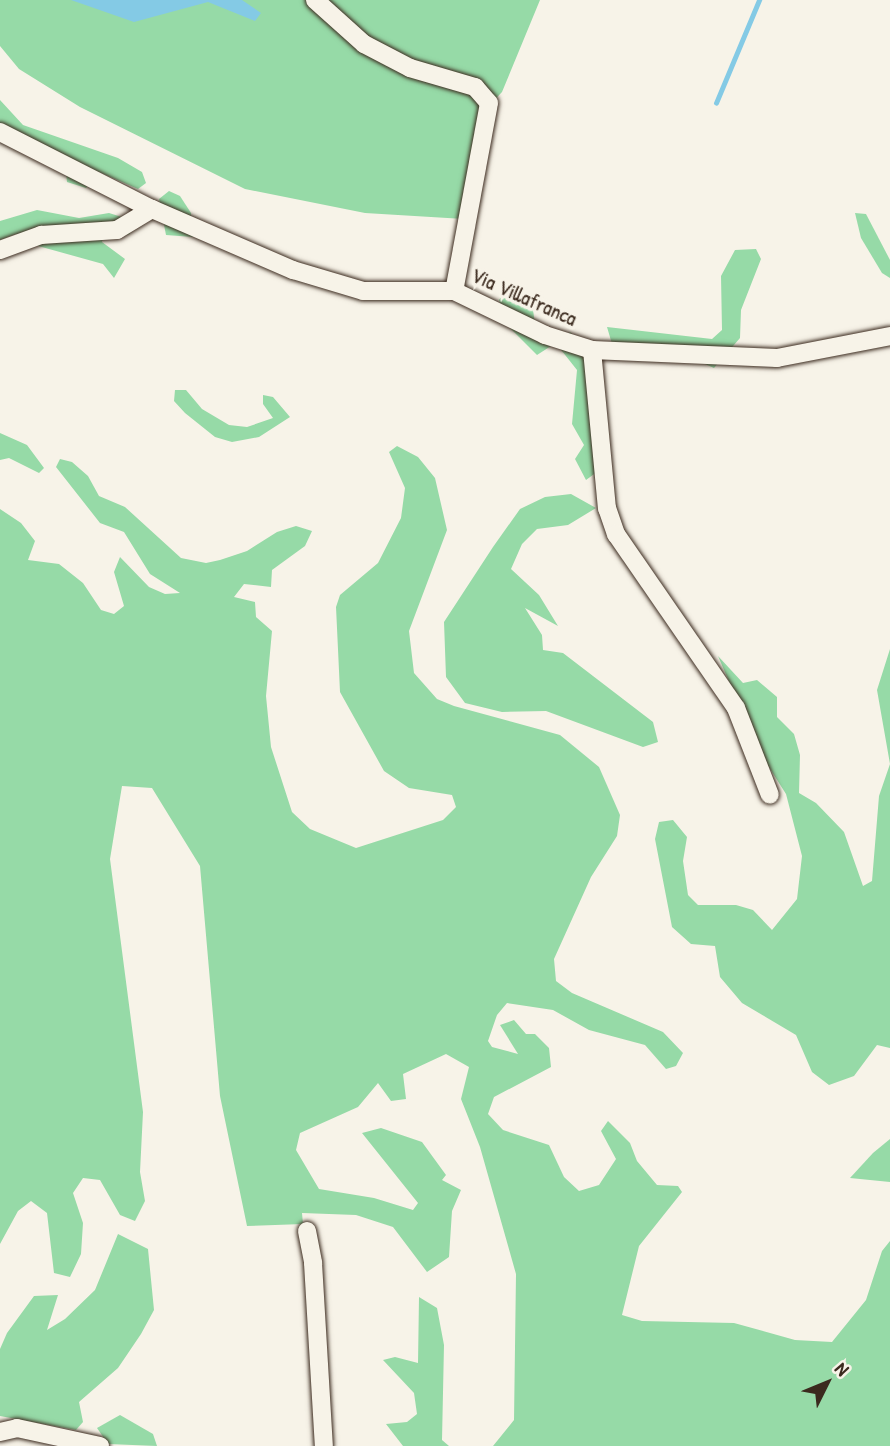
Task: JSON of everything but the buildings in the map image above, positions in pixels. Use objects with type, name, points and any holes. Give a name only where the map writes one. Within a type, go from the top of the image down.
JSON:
[{"type":"street","points":[[315,0],[364,44],[410,68],[475,87],[489,103],[454,291]]},
{"type":"street","name":"Via Villafranca","points":[[0,132],[152,209],[293,271],[363,291],[454,291],[545,335],[592,350],[777,358],[890,336]]},
{"type":"street","points":[[0,250],[40,235],[117,230],[152,209]]},
{"type":"street","points":[[592,350],[607,508],[616,534],[736,708],[770,795]]},
{"type":"street","points":[[307,1231],[313,1264],[324,1446]]},
{"type":"street","points":[[0,1432],[17,1428],[100,1446]]},
{"type":"green space","points":[[0,0],[540,0],[502,92],[484,111],[464,219],[365,213],[245,189],[80,107],[19,69],[0,46]]},
{"type":"green space","points":[[0,100],[23,125],[118,158],[142,172],[146,183],[138,189],[99,172],[86,188],[67,182],[65,162],[0,127]]},
{"type":"green space","points":[[169,191],[180,196],[191,213],[193,237],[166,235],[159,199]]},
{"type":"green space","points":[[37,210],[79,218],[109,213],[125,218],[130,234],[115,238],[103,236],[102,242],[125,259],[114,278],[103,264],[31,244],[16,234],[0,240],[0,221]]},
{"type":"green space","points":[[855,213],[866,214],[890,260],[890,278],[882,273],[861,238]]},
{"type":"green space","points":[[756,249],[761,259],[741,310],[740,338],[714,368],[689,357],[612,344],[607,327],[712,339],[722,330],[721,276],[735,250]]},
{"type":"green space","points":[[505,292],[533,309],[535,325],[551,346],[537,355],[510,328],[499,300]]},
{"type":"green space","points":[[570,332],[587,349],[601,469],[586,480],[575,459],[584,445],[572,424],[577,370],[558,346]]},
{"type":"green space","points":[[175,390],[186,390],[202,409],[229,425],[247,427],[273,418],[263,404],[263,395],[273,397],[290,417],[259,437],[232,442],[215,437],[185,413],[174,401]]},
{"type":"green space","points":[[0,433],[27,445],[44,468],[39,473],[9,458],[0,460]]},
{"type":"green space","points":[[397,446],[418,457],[435,478],[447,530],[409,631],[414,673],[437,699],[560,735],[599,767],[620,815],[617,836],[591,877],[554,959],[556,981],[572,993],[663,1032],[683,1053],[676,1066],[666,1069],[645,1045],[589,1030],[553,1010],[507,1003],[497,1015],[488,1041],[492,1047],[518,1054],[500,1025],[514,1020],[526,1034],[535,1034],[549,1048],[551,1067],[494,1097],[488,1114],[503,1130],[549,1145],[564,1177],[579,1191],[599,1185],[616,1159],[601,1131],[608,1121],[630,1143],[637,1161],[657,1185],[678,1186],[682,1192],[639,1246],[622,1315],[642,1321],[734,1323],[795,1340],[832,1342],[866,1300],[882,1251],[890,1241],[890,1446],[493,1446],[514,1420],[516,1274],[480,1147],[461,1099],[469,1067],[446,1054],[403,1074],[406,1099],[391,1101],[378,1083],[358,1107],[300,1133],[296,1150],[319,1189],[374,1198],[413,1210],[418,1203],[362,1133],[381,1128],[422,1142],[446,1175],[442,1180],[461,1190],[452,1211],[449,1257],[427,1272],[393,1227],[356,1215],[302,1213],[303,1224],[247,1226],[220,1096],[200,866],[152,788],[122,786],[110,859],[143,1112],[140,1172],[145,1201],[135,1221],[120,1215],[100,1180],[83,1178],[73,1193],[83,1223],[81,1254],[70,1277],[54,1273],[47,1213],[31,1201],[18,1211],[0,1244],[0,509],[21,523],[35,541],[28,560],[59,564],[83,583],[101,610],[114,614],[124,606],[114,572],[120,557],[149,587],[165,594],[180,593],[150,574],[124,532],[100,523],[56,467],[60,459],[72,462],[88,476],[99,496],[125,507],[181,558],[206,563],[247,551],[277,532],[296,526],[312,531],[305,546],[272,570],[271,587],[244,584],[234,597],[255,602],[256,617],[272,631],[266,696],[271,747],[292,812],[310,829],[356,848],[443,820],[456,807],[452,795],[409,788],[384,771],[340,692],[336,607],[340,595],[378,563],[401,518],[405,488],[389,452]]},
{"type":"green space","points":[[571,494],[596,508],[568,525],[537,529],[522,544],[511,569],[539,595],[558,626],[525,608],[542,635],[543,650],[563,653],[653,722],[658,742],[643,747],[546,711],[502,712],[465,703],[446,677],[444,622],[493,547],[520,509],[545,497]]},
{"type":"green space","points":[[890,649],[890,764],[877,690]]},
{"type":"green space","points":[[718,656],[743,683],[757,680],[777,697],[777,717],[794,734],[800,755],[799,793],[816,803],[844,832],[863,886],[872,881],[879,796],[890,764],[890,1048],[877,1045],[854,1076],[829,1085],[812,1072],[796,1035],[742,1003],[720,977],[715,946],[691,944],[672,927],[655,839],[659,822],[673,820],[687,837],[683,861],[688,895],[698,905],[736,905],[753,910],[772,930],[797,899],[802,856],[786,794],[760,753]]},
{"type":"green space","points":[[890,1139],[890,1182],[850,1178],[873,1153]]},
{"type":"green space","points":[[118,1234],[148,1249],[154,1310],[141,1334],[118,1368],[79,1402],[83,1422],[76,1430],[0,1416],[0,1349],[7,1333],[34,1296],[58,1295],[47,1330],[65,1319],[95,1290]]},
{"type":"green space","points":[[419,1297],[437,1308],[444,1345],[442,1440],[449,1446],[403,1446],[386,1424],[407,1422],[417,1414],[414,1393],[383,1360],[395,1357],[418,1363]]},
{"type":"green space","points":[[120,1415],[153,1434],[157,1446],[108,1444],[97,1428]]},
{"type":"water","points":[[71,0],[242,0],[261,13],[255,21],[208,2],[134,22]]},
{"type":"waterway","points":[[716,103],[759,0]]}]
